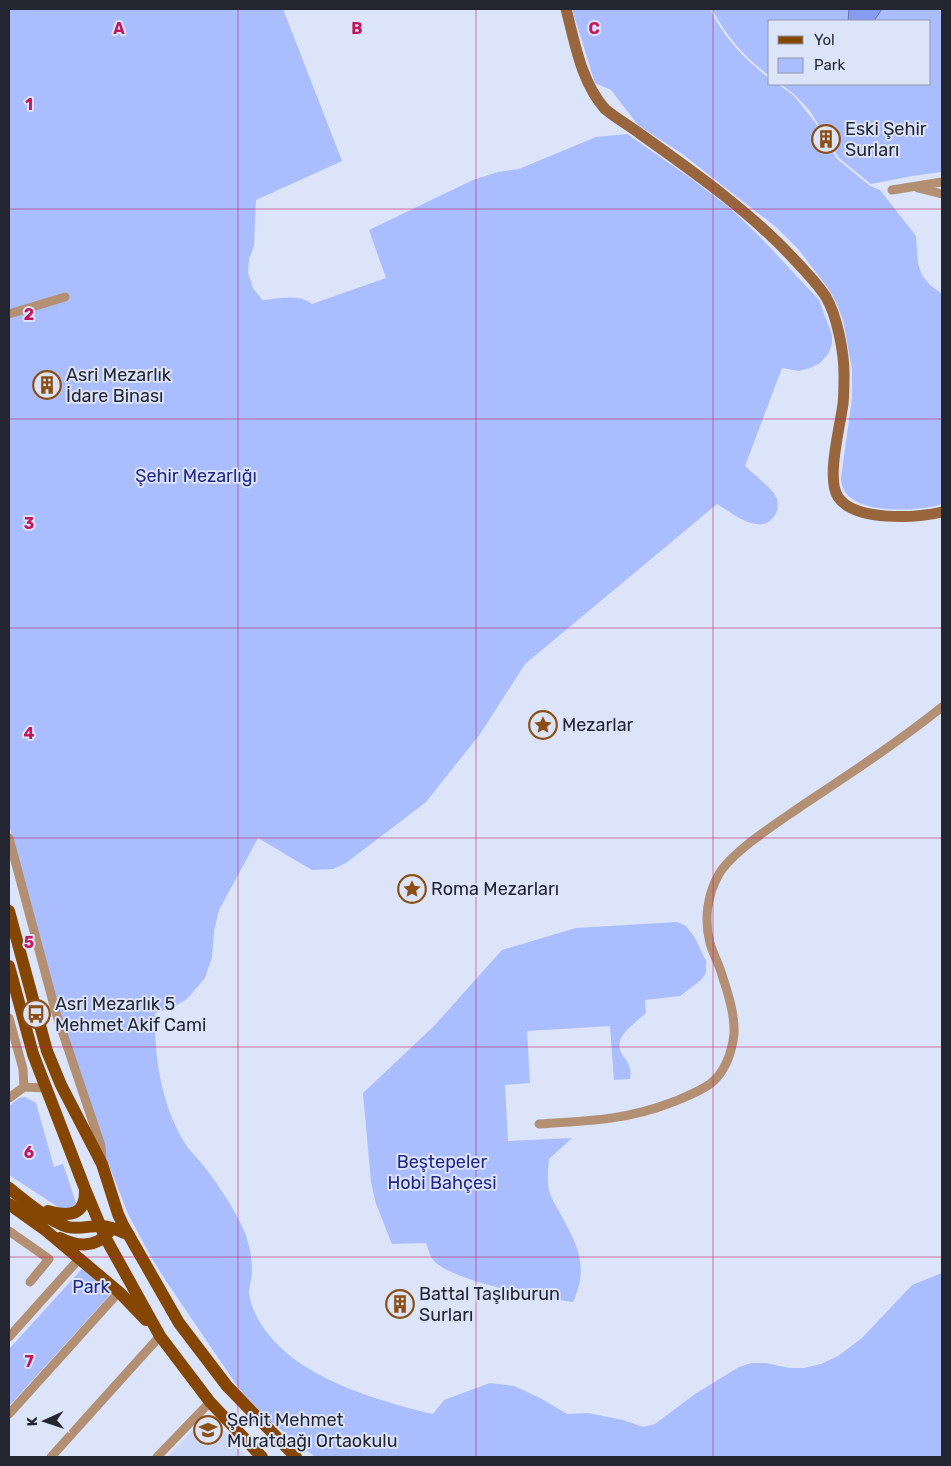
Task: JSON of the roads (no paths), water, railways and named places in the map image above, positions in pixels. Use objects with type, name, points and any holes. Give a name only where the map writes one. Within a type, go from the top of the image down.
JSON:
[{"type":"main road","points":[[9,911],[47,1051],[61,1085],[102,1164],[118,1214],[179,1323],[227,1386],[296,1457]]},
{"type":"main road","points":[[9,966],[14,1006],[85,1189],[160,1336]]},
{"type":"main road","points":[[9,1188],[56,1222],[68,1227],[129,1234]]},
{"type":"main road","points":[[37,1208],[63,1216],[70,1215],[83,1202],[85,1189]]},
{"type":"main road","points":[[9,1204],[44,1229],[119,1292],[160,1336],[210,1402],[262,1457]]},
{"type":"main road","points":[[44,1229],[69,1243],[93,1244],[118,1214]]},
{"type":"street","points":[[566,9],[585,79],[597,100],[605,109],[735,204],[771,235],[801,266],[826,298],[838,330],[844,366],[844,402],[833,469],[834,488],[838,498],[855,510],[880,516],[905,517],[942,512]]},
{"type":"street","points":[[892,190],[942,182]]},
{"type":"street","points":[[914,187],[942,194]]},
{"type":"street","points":[[9,314],[65,297]]},
{"type":"street","points":[[539,1124],[605,1120],[648,1112],[690,1096],[711,1084],[722,1071],[729,1057],[734,1034],[731,1010],[722,976],[710,943],[706,914],[710,892],[719,873],[732,857],[779,822],[942,707]]},
{"type":"street","points":[[9,838],[56,1013],[101,1146],[102,1164]]},
{"type":"street","points":[[9,1018],[23,1069],[24,1087]]},
{"type":"street","points":[[9,1098],[24,1087],[46,1088]]},
{"type":"street","points":[[9,1231],[48,1259],[30,1282]]},
{"type":"street","points":[[9,1337],[79,1259]]},
{"type":"street","points":[[9,1414],[119,1292]]},
{"type":"street","points":[[51,1457],[160,1336]]},
{"type":"street","points":[[157,1457],[210,1402]]},
{"type":"place","name":"Eski Şehir Surları","points":[[826,139]]},
{"type":"place","name":"Asri Mezarlık İdare Binası","points":[[47,385]]},
{"type":"place","name":"Mezarlar","points":[[543,725]]},
{"type":"place","name":"Roma Mezarları","points":[[412,889]]},
{"type":"place","name":"Asri Mezarlık 5 Mehmet Akif Cami","points":[[36,1014]]},
{"type":"place","name":"Battal Taşlıburun Surları","points":[[400,1304]]},
{"type":"place","name":"Şehit Mehmet Muratdağı Ortaokulu","points":[[208,1430]]},
{"type":"park label","name":"Şehir Mezarlığı","points":[[196,476]]},
{"type":"park label","name":"Beştepeler Hobi Bahçesi","points":[[442,1172]]},
{"type":"park label","name":"Park","points":[[91,1287]]}]
